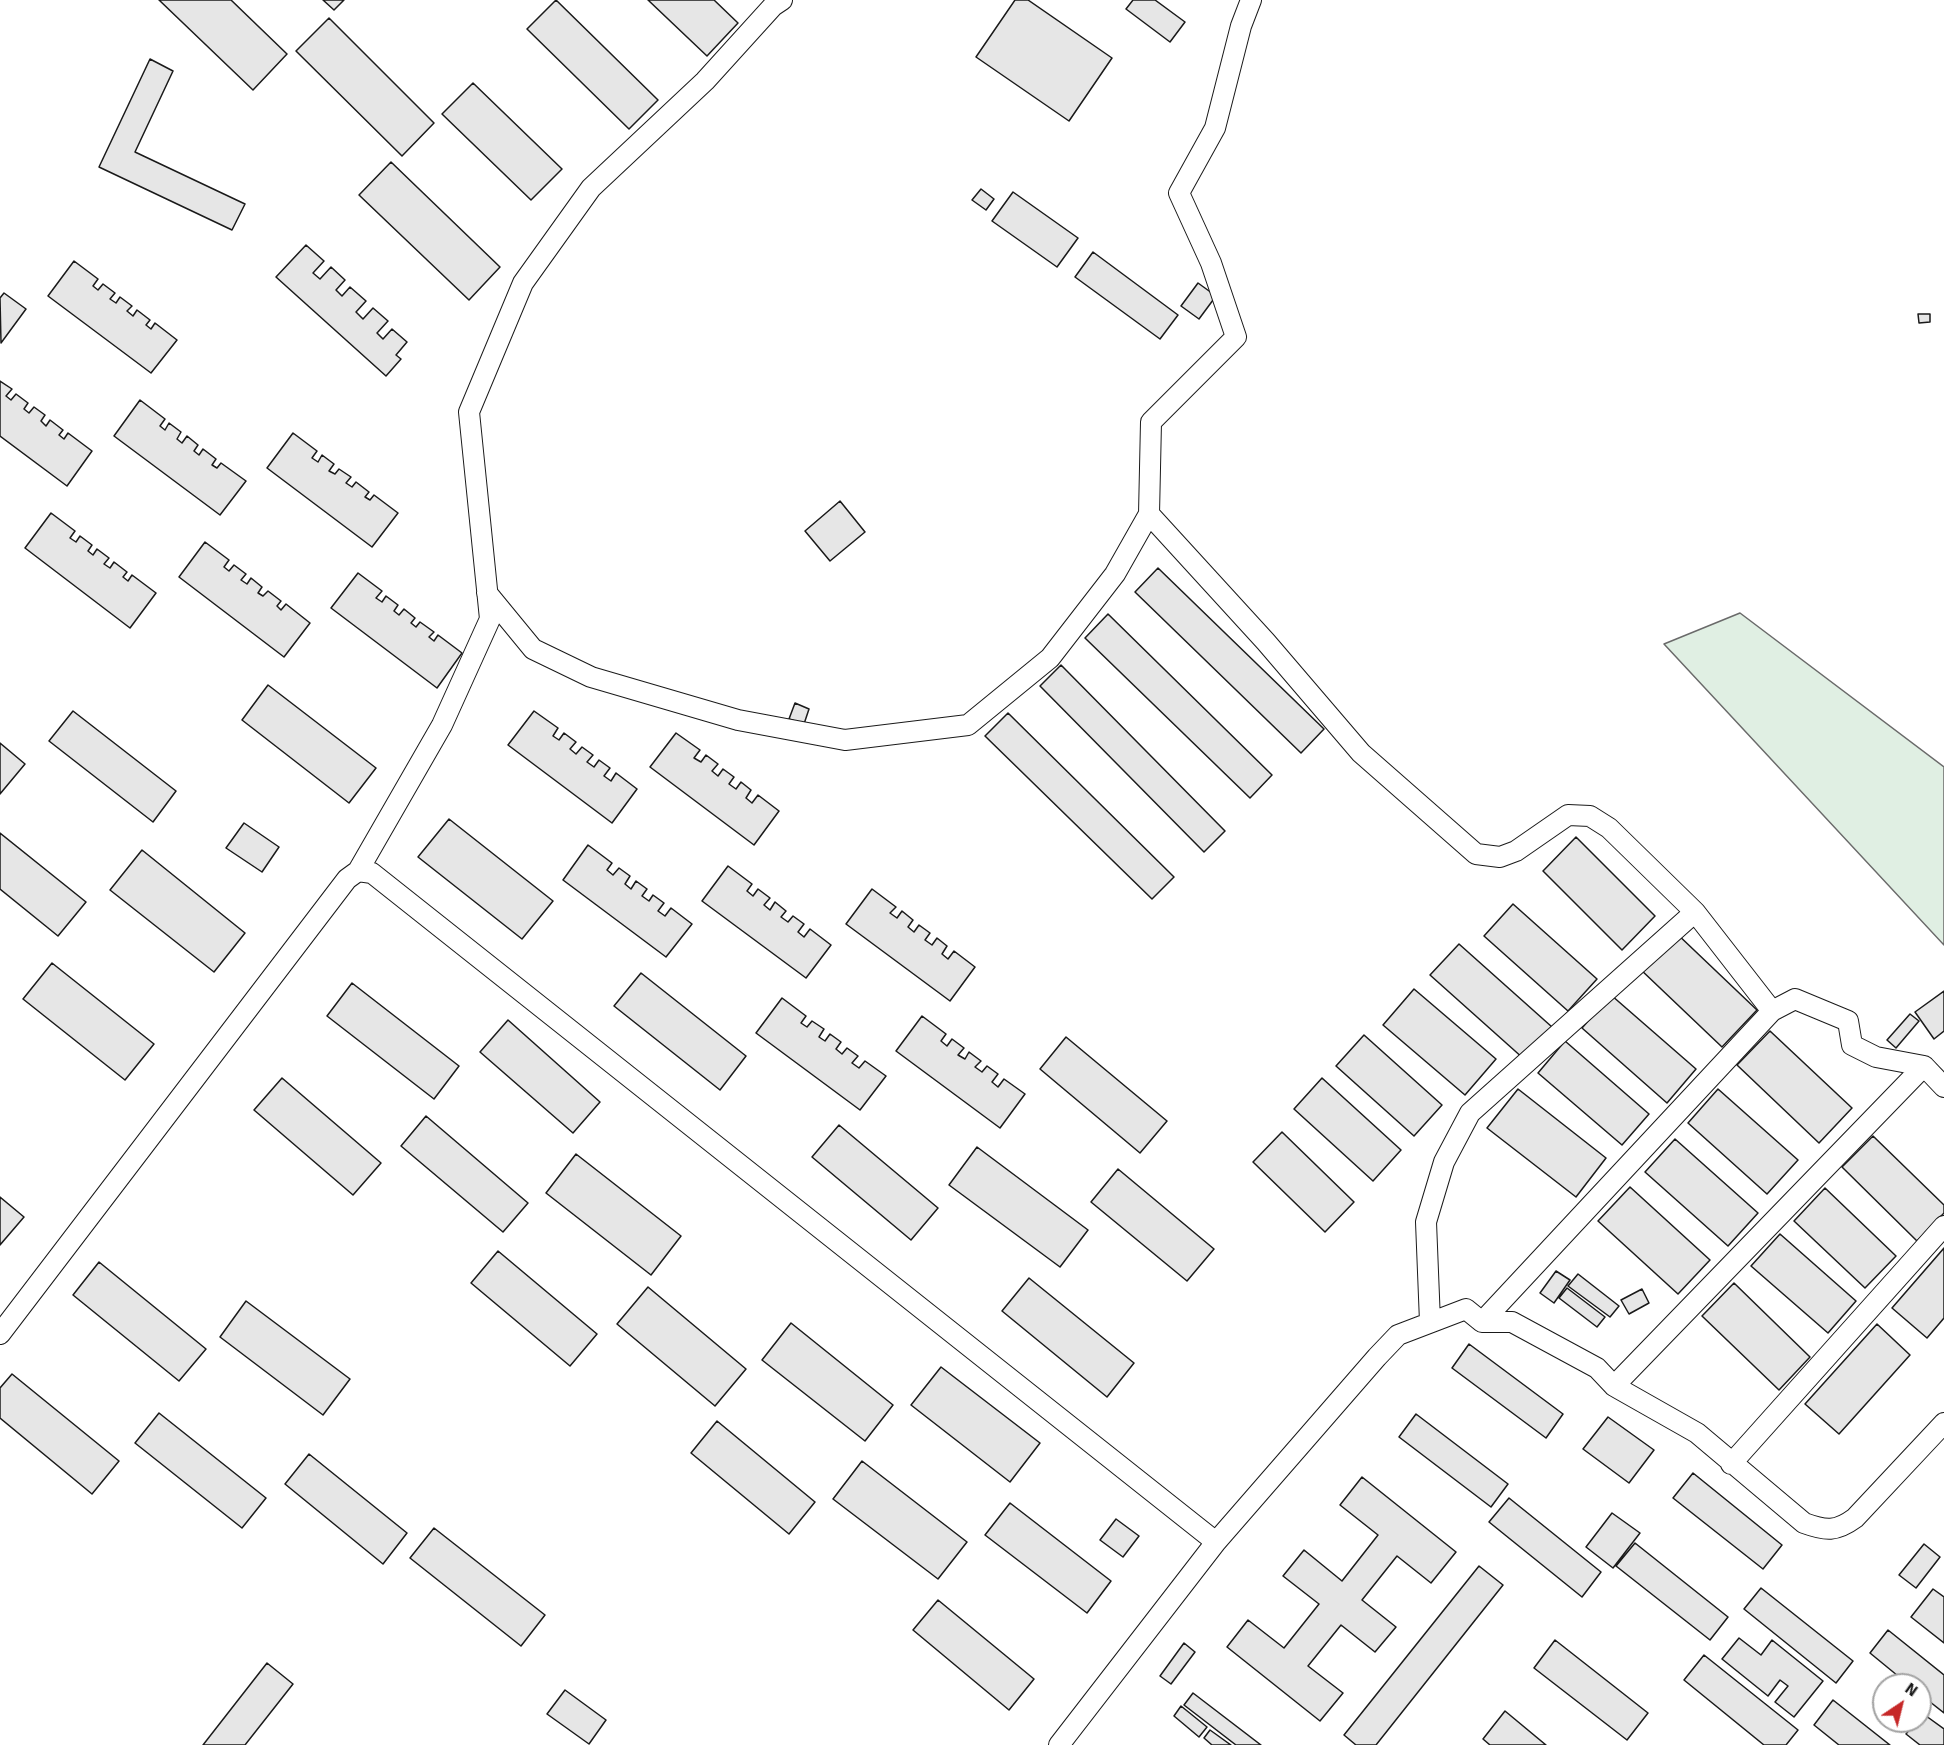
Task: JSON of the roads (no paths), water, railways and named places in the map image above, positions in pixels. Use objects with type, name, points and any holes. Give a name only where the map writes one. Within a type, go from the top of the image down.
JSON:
[{"type":"street","points":[[0,1334],[347,879],[358,871],[442,725],[490,619],[469,412],[523,283],[591,188],[705,81],[773,6],[782,0]]},
{"type":"street","points":[[487,593],[533,649],[591,677],[738,720],[845,740],[968,725],[1050,658],[1115,574],[1149,514],[1150,422],[1236,337],[1211,263],[1179,193],[1215,128],[1240,26],[1251,0]]},
{"type":"street","points":[[1149,514],[1266,642],[1361,753],[1476,854],[1500,857],[1516,851],[1568,815],[1590,816],[1609,828],[1695,912],[1773,1011]]},
{"type":"street","points":[[358,871],[372,873],[1216,1542]]},
{"type":"street","points":[[1430,1322],[1426,1222],[1444,1162],[1470,1113],[1695,912]]},
{"type":"street","points":[[1482,1322],[1773,1011],[1795,999],[1848,1021],[1852,1045],[1876,1057],[1924,1066],[1944,1087]]},
{"type":"street","points":[[1614,1386],[1924,1066]]},
{"type":"street","points":[[1731,1464],[1944,1226]]},
{"type":"street","points":[[1059,1745],[1216,1542],[1370,1365],[1398,1335],[1430,1322],[1466,1309],[1482,1322],[1512,1322],[1597,1368],[1614,1386],[1697,1433],[1803,1523],[1819,1528],[1842,1528],[1855,1518],[1944,1423]]}]
